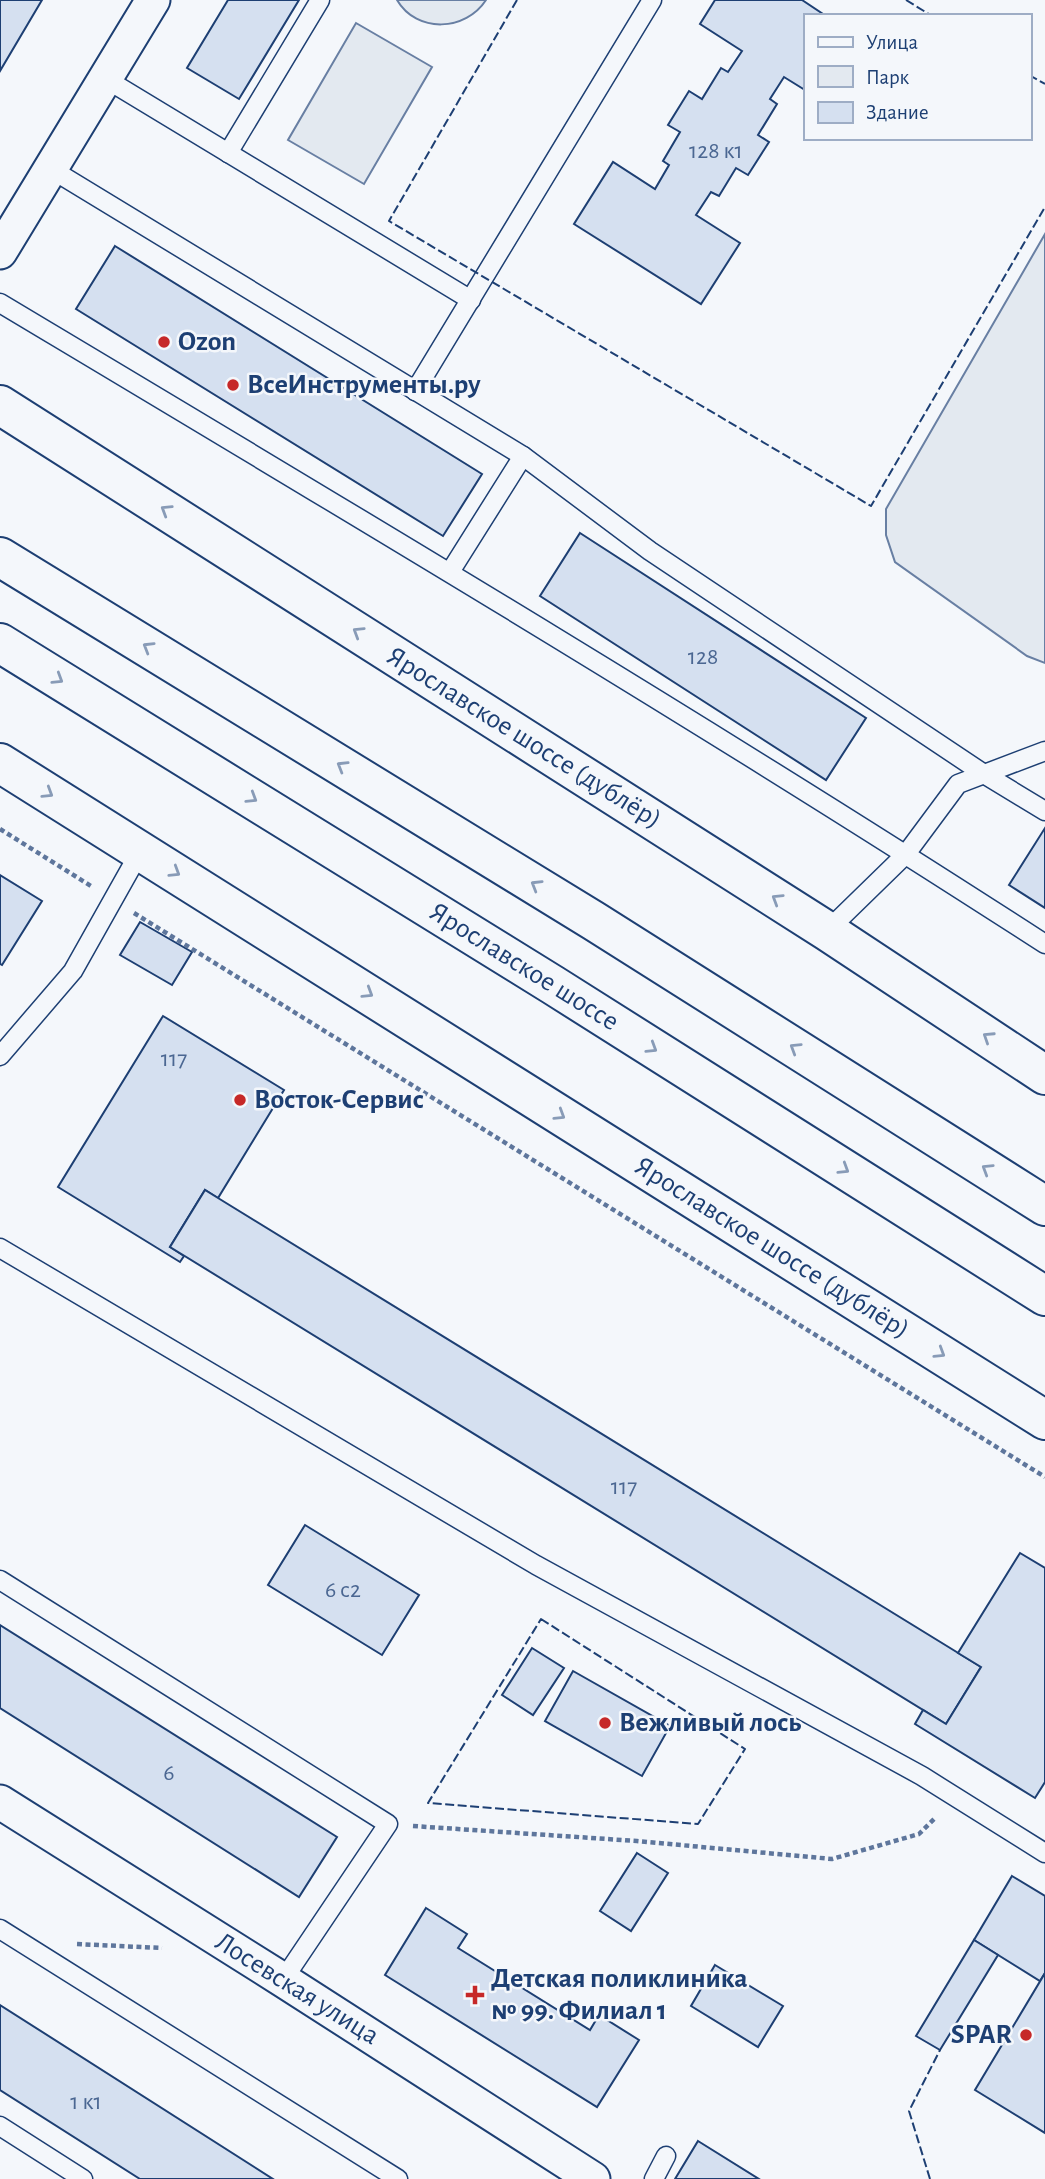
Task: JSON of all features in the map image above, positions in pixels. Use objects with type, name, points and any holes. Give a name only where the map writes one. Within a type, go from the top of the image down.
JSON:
[{"type":"street","points":[[0,252],[153,0]]},
{"type":"street","name":"Ярославское шоссе (дублёр)","points":[[0,405],[827,931],[1045,1075]]},
{"type":"street","points":[[0,557],[594,921],[1045,1206]]},
{"type":"street","name":"Ярославское шоссе","points":[[0,643],[553,985],[1045,1296]]},
{"type":"street","name":"Ярославское шоссе (дублёр)","points":[[0,763],[1045,1420]]},
{"type":"street","name":"Лосевская улица","points":[[0,1802],[593,2179]]},
{"type":"lane","points":[[228,153],[320,0]]},
{"type":"lane","points":[[415,391],[652,0]]},
{"type":"lane","points":[[106,79],[471,300]]},
{"type":"lane","points":[[51,169],[523,456],[650,551],[984,774],[1045,811]]},
{"type":"lane","points":[[0,303],[450,572],[906,854],[1045,944]]},
{"type":"lane","points":[[450,572],[523,456]]},
{"type":"lane","points":[[827,931],[906,854],[958,784],[1045,751]]},
{"type":"lane","points":[[0,1056],[73,971],[141,850]]},
{"type":"lane","points":[[0,1248],[536,1565],[922,1776],[1045,1853]]},
{"type":"lane","points":[[0,1580],[388,1824],[283,1980]]},
{"type":"lane","points":[[0,1929],[398,2179]]},
{"type":"lane","points":[[0,2126],[83,2179]]},
{"type":"lane","points":[[654,2179],[666,2156]]},
{"type":"path","points":[[0,829],[1045,1477]]},
{"type":"path","points":[[388,1824],[832,1858],[919,1834],[956,1797]]},
{"type":"path","points":[[20,1941],[170,1948]]},
{"type":"green space","points":[[397,0],[486,0],[466,18],[442,24],[417,19]]},
{"type":"green space","points":[[356,23],[432,67],[364,184],[288,140]]},
{"type":"green space","points":[[1045,234],[1045,663],[1027,656],[895,562],[886,535],[886,509]]},
{"type":"building","points":[[0,0],[42,0],[0,71]]},
{"type":"building","points":[[228,0],[299,0],[239,99],[187,68]]},
{"type":"building","points":[[715,0],[802,0],[823,14],[804,14],[804,89],[784,77],[770,99],[777,104],[758,135],[769,142],[748,175],[736,168],[719,196],[711,192],[696,215],[740,243],[701,304],[574,224],[613,162],[655,189],[669,165],[663,161],[680,132],[668,125],[689,91],[702,99],[721,68],[728,72],[742,51],[700,24]]},
{"type":"building","points":[[115,246],[482,474],[443,536],[76,309]]},
{"type":"building","points":[[580,533],[866,718],[826,780],[540,596]]},
{"type":"building","points":[[1045,828],[1045,908],[1009,885]]},
{"type":"building","points":[[0,875],[42,901],[2,965],[0,964]]},
{"type":"building","points":[[140,922],[192,952],[172,985],[120,955]]},
{"type":"building","points":[[163,1016],[284,1090],[218,1198],[205,1190],[170,1247],[184,1256],[180,1262],[58,1187]]},
{"type":"building","points":[[205,1190],[981,1667],[946,1724],[170,1247]]},
{"type":"building","points":[[305,1525],[419,1595],[382,1655],[268,1585]]},
{"type":"building","points":[[1020,1553],[1045,1568],[1045,1782],[1035,1798],[915,1724],[923,1710],[946,1724],[981,1667],[958,1653]]},
{"type":"building","points":[[0,1625],[337,1837],[299,1897],[0,1708]]},
{"type":"building","points":[[532,1648],[564,1668],[533,1715],[502,1695]]},
{"type":"building","points":[[573,1671],[670,1726],[642,1776],[545,1721]]},
{"type":"building","points":[[637,1853],[668,1873],[631,1931],[600,1911]]},
{"type":"building","points":[[1012,1876],[1045,1896],[1045,1973],[1040,1981],[974,1940]]},
{"type":"building","name":"Детская поликлиника № 99. Филиал 1","points":[[426,1908],[467,1934],[458,1948],[590,2030],[599,2015],[639,2040],[597,2107],[385,1975]]},
{"type":"building","points":[[974,1940],[998,1955],[940,2050],[916,2036]]},
{"type":"building","points":[[715,1965],[783,2006],[758,2047],[691,2006]]},
{"type":"building","name":"SPAR","points":[[1045,1973],[1045,2133],[975,2090]]},
{"type":"building","points":[[0,2005],[273,2179],[140,2179],[0,2090]]},
{"type":"building","points":[[698,2141],[759,2179],[675,2179]]},
{"type":"fence","points":[[517,0],[389,221],[871,506],[1045,207]]},
{"type":"fence","points":[[906,0],[929,14]]},
{"type":"fence","points":[[1031,76],[1045,84]]},
{"type":"fence","points":[[541,1619],[745,1749],[698,1824],[428,1803],[541,1619]]},
{"type":"fence","points":[[930,2179],[909,2111],[940,2050]]},
{"type":"place","name":"Ozon","points":[[164,342]]},
{"type":"place","name":"ВсеИнструменты.ру","points":[[233,385]]},
{"type":"place","name":"Восток-Сервис","points":[[240,1100]]},
{"type":"place","name":"Вежливый лось","points":[[605,1723]]},
{"type":"place","name":"Детская поликлиника № 99. Филиал 1","points":[[475,1995]]},
{"type":"place","name":"SPAR","points":[[1026,2035]]}]
